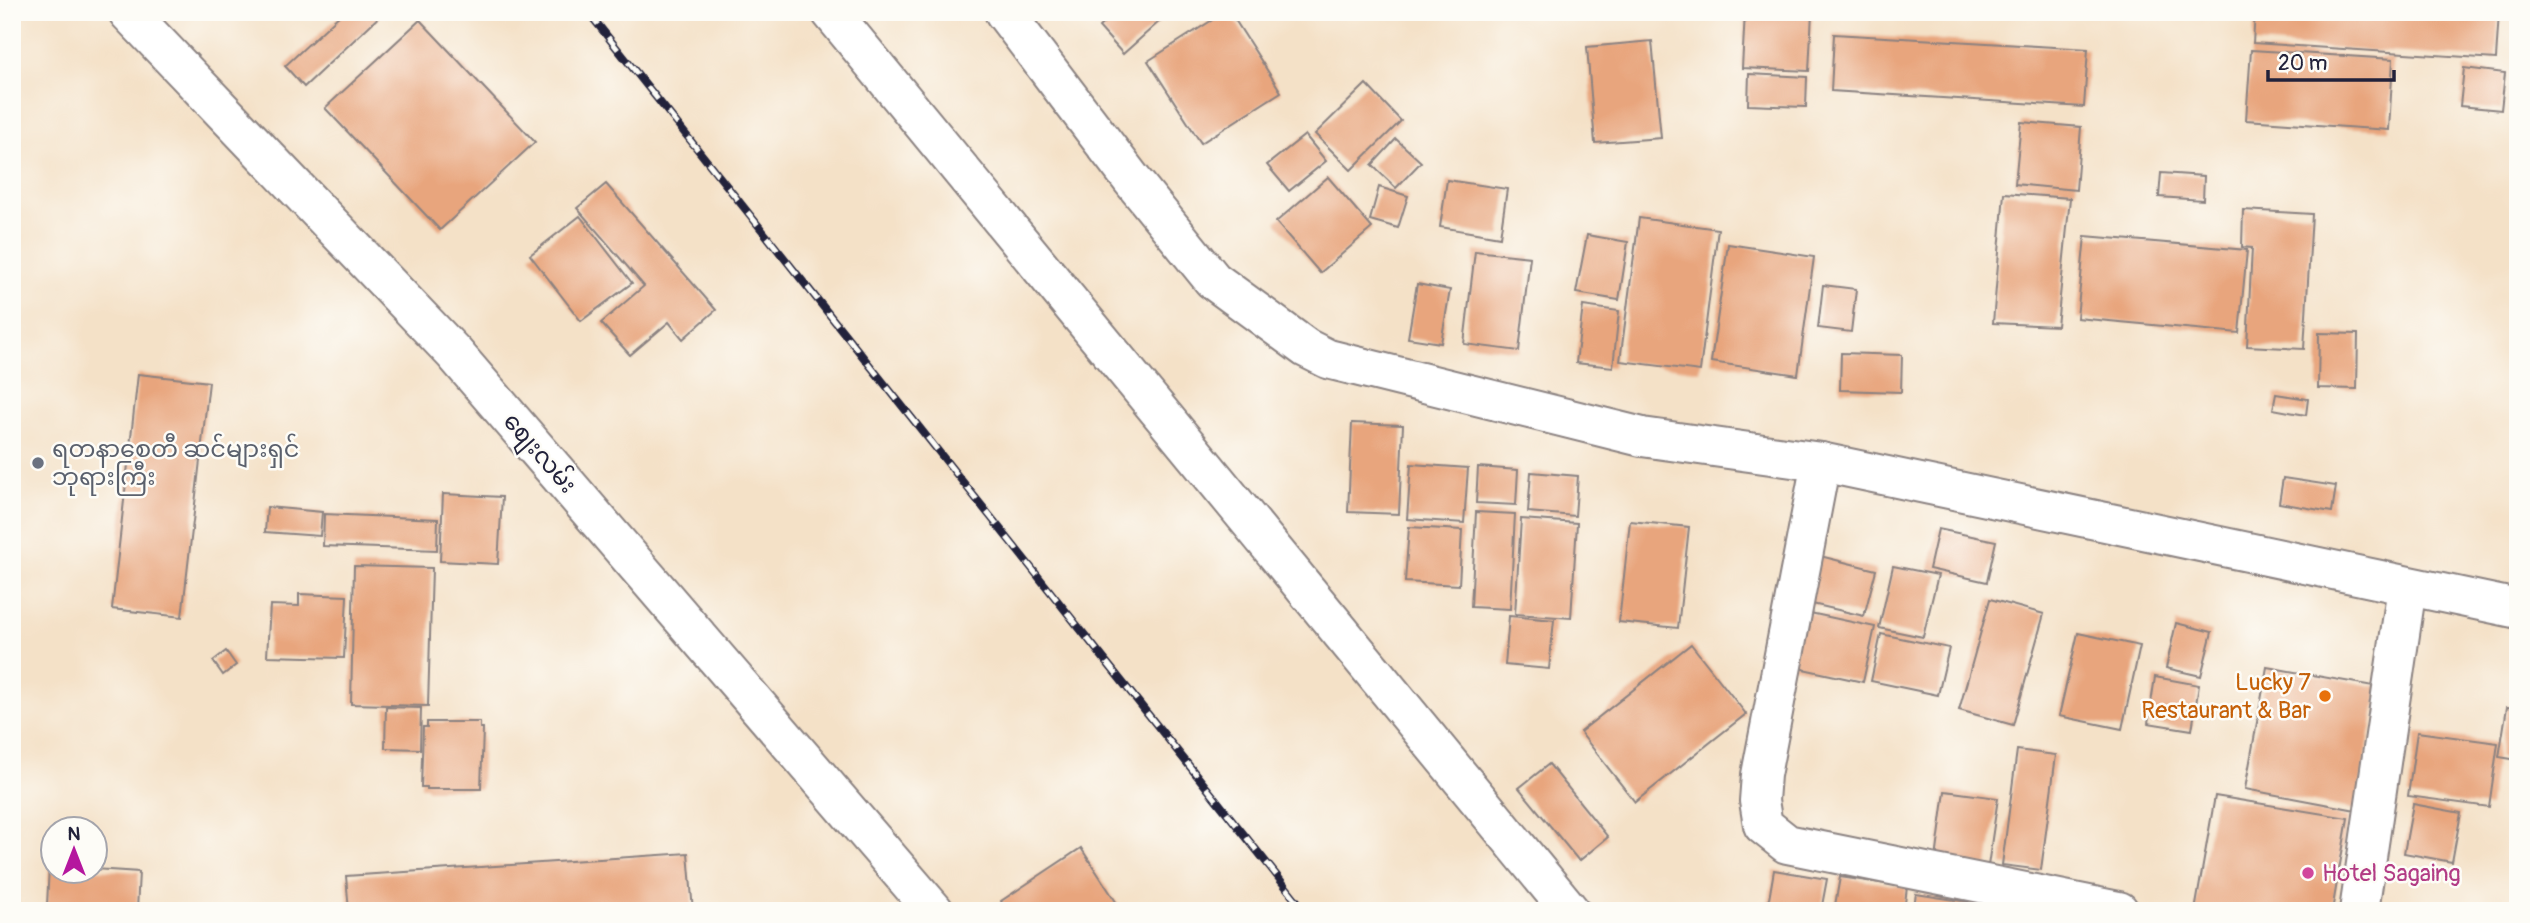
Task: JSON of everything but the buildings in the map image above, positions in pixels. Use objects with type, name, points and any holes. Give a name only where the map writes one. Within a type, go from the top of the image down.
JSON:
[{"type":"main road","name":"စျေးလမ်း","points":[[128,12],[454,352],[934,911]]},
{"type":"main road","points":[[831,12],[1570,911]]},
{"type":"main road","points":[[1004,12],[1132,180],[1213,280],[1306,348],[1328,359],[1642,437],[1821,462],[2518,609]]},
{"type":"main road","points":[[1821,462],[1760,775],[1759,801],[1763,825],[1787,844],[2119,911]]},
{"type":"main road","points":[[2359,911],[2407,587]]},
{"type":"railway","points":[[588,12],[1305,911]]},
{"type":"place","name":"ရတနာစေတီ ဆင်များရှင် ဘုရားကြီး","points":[[38,463]]},
{"type":"place","name":"Lucky 7 Restaurant & Bar","points":[[2325,696]]},
{"type":"place","name":"Hotel Sagaing","points":[[2308,873]]}]
